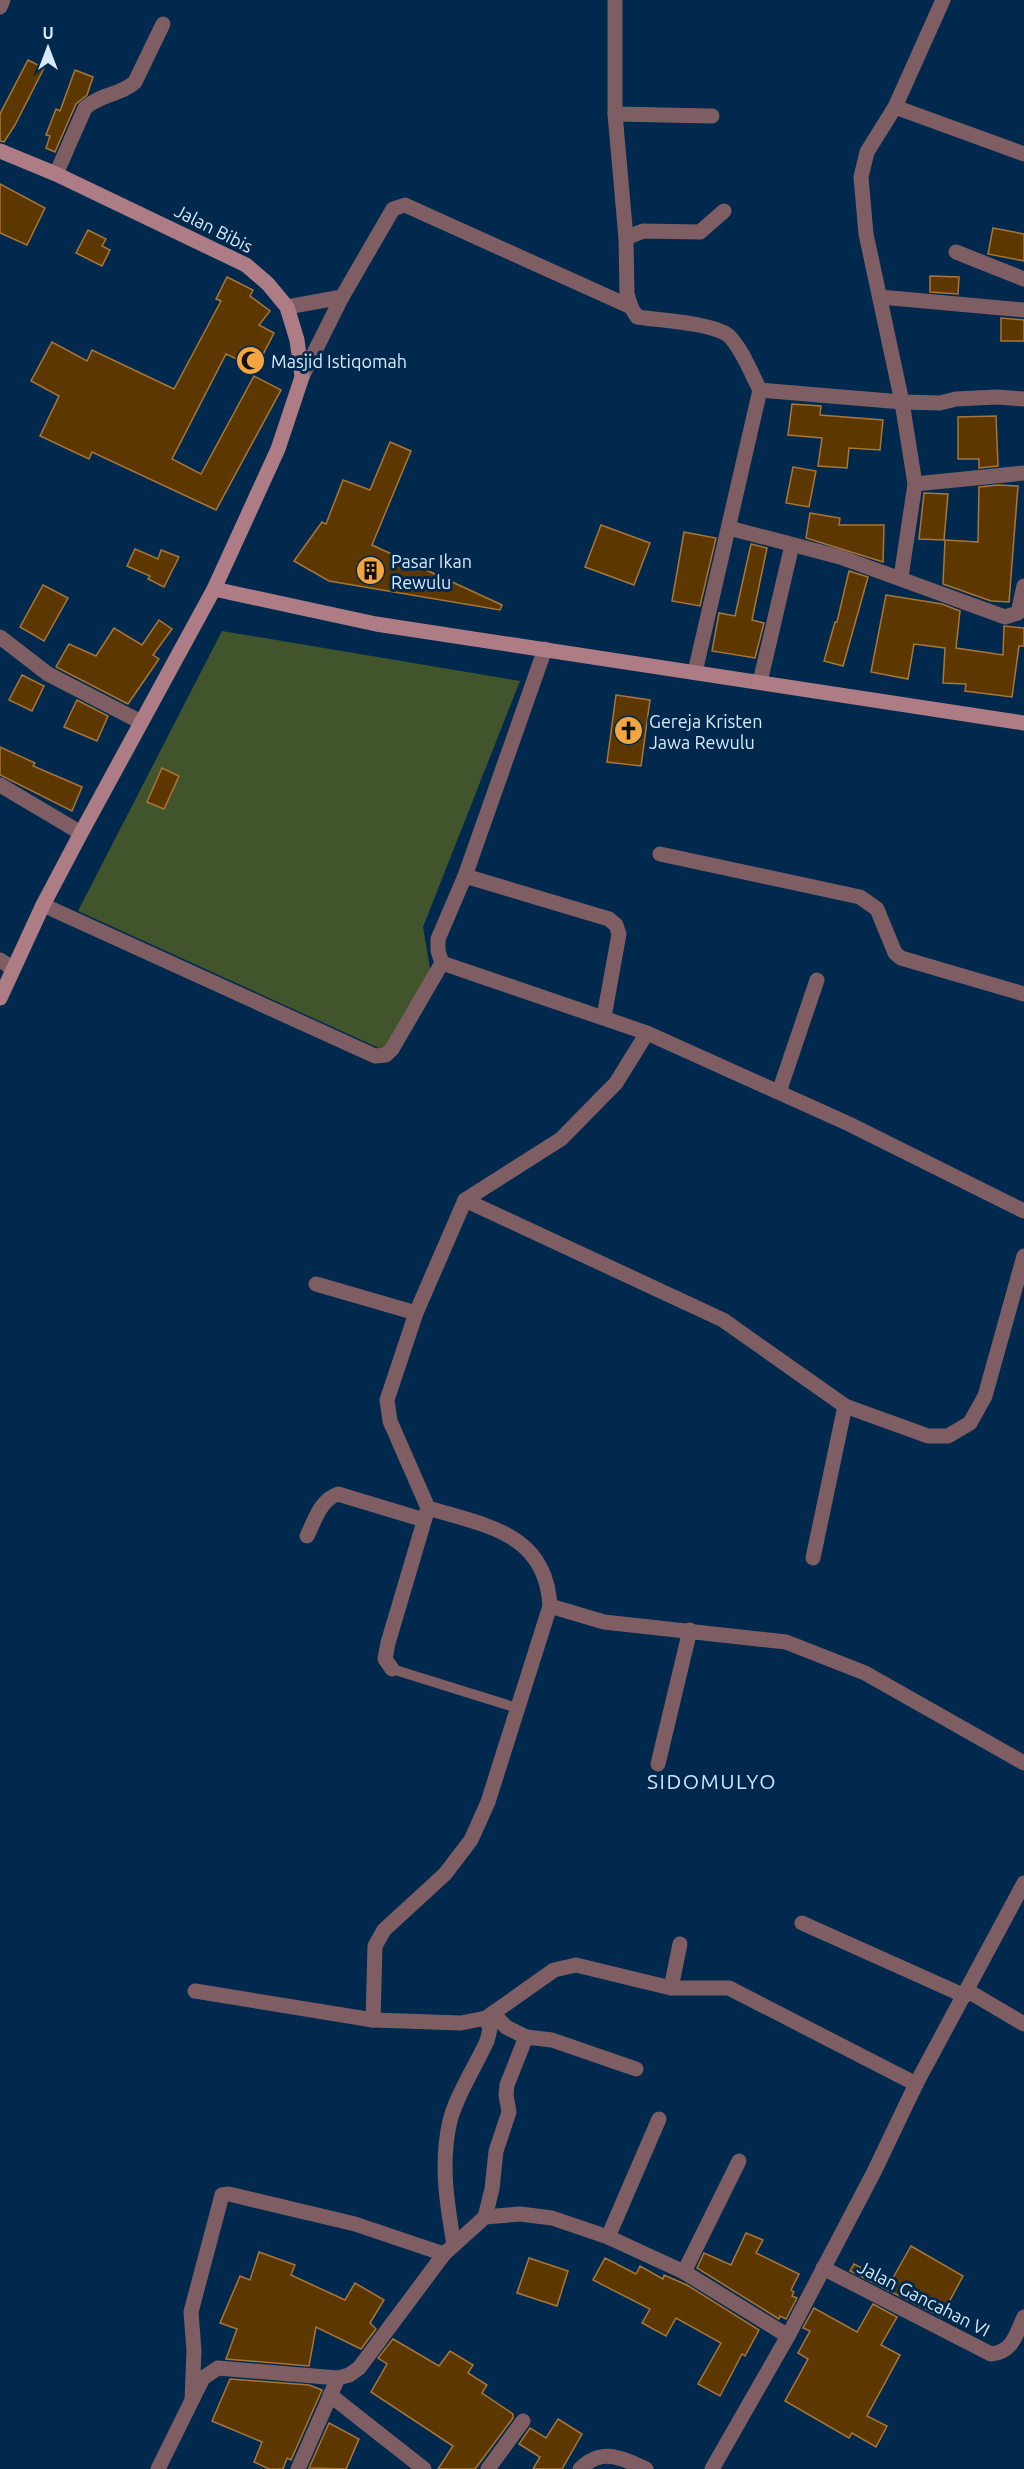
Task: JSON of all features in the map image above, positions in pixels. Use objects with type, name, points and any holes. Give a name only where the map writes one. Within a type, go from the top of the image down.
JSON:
[{"type":"main road","name":"Jalan Bibis","points":[[0,151],[56,174],[246,265],[268,284],[287,307],[297,340],[302,376],[278,449],[214,589],[43,905],[0,998]]},
{"type":"main road","points":[[214,589],[376,624],[1024,723]]},
{"type":"street","points":[[0,7],[3,0]]},
{"type":"street","points":[[615,0],[615,114],[626,238],[627,294],[630,307],[637,317],[711,328],[728,334],[741,353],[760,390],[695,672]]},
{"type":"street","points":[[901,577],[915,484],[902,402],[866,234],[861,177],[867,152],[895,107],[943,0]]},
{"type":"street","points":[[56,174],[85,108],[93,101],[127,88],[135,82],[163,24]]},
{"type":"street","points":[[895,107],[1024,154]]},
{"type":"street","points":[[615,114],[712,116]]},
{"type":"street","points":[[302,376],[342,297],[393,210],[405,205],[630,307]]},
{"type":"street","points":[[626,238],[643,231],[700,232],[724,211]]},
{"type":"street","points":[[956,252],[1024,279]]},
{"type":"street","points":[[287,307],[342,297]]},
{"type":"street","points":[[880,297],[1024,310]]},
{"type":"street","points":[[760,390],[902,402],[940,403],[996,397],[1024,399]]},
{"type":"street","points":[[915,484],[1024,473]]},
{"type":"street","points":[[729,528],[901,577],[1005,616],[1018,613],[1024,586]]},
{"type":"street","points":[[760,682],[792,545]]},
{"type":"street","points":[[0,637],[48,674],[141,722]]},
{"type":"street","points":[[43,905],[375,1056],[386,1055],[393,1049],[442,963],[438,951],[438,939],[465,876],[545,649]]},
{"type":"street","points":[[0,785],[81,833]]},
{"type":"street","points":[[660,854],[860,897],[877,909],[895,953],[901,958],[1024,994]]},
{"type":"street","points":[[465,876],[609,919],[616,925],[619,934],[604,1017]]},
{"type":"street","points":[[0,960],[13,969]]},
{"type":"street","points":[[442,963],[647,1033],[779,1092],[1024,1211]]},
{"type":"street","points":[[779,1092],[817,980]]},
{"type":"street","points":[[393,1669],[385,1659],[388,1643],[426,1514],[390,1422],[387,1400],[416,1313],[465,1200],[561,1139],[616,1083],[647,1033]]},
{"type":"street","points":[[465,1200],[723,1320],[845,1406],[928,1436],[948,1436],[970,1423],[985,1396],[1024,1256]]},
{"type":"street","points":[[316,1284],[416,1313]]},
{"type":"street","points":[[813,1558],[845,1406]]},
{"type":"street","points":[[307,1536],[323,1504],[330,1497],[338,1494],[492,1528],[528,1548],[543,1569],[549,1589],[550,1606],[488,1802],[471,1840],[446,1874],[384,1930],[375,1946],[373,2020]]},
{"type":"street","points":[[550,1606],[604,1622],[786,1642],[865,1673],[1024,1763]]},
{"type":"street","points":[[658,1764],[690,1630]]},
{"type":"street","points":[[712,2469],[788,2336],[874,2172],[916,2084],[1024,1882]]},
{"type":"street","points":[[802,1923],[966,1993],[1024,2024]]},
{"type":"street","points":[[670,1988],[680,1944]]},
{"type":"street","points":[[195,1991],[373,2020],[461,2024],[490,2015],[564,1966],[576,1965],[670,1988],[729,1988],[916,2084]]},
{"type":"street","points":[[490,2015],[506,2027],[526,2037],[552,2040],[636,2069]]},
{"type":"street","points":[[449,2250],[444,2189],[446,2145],[450,2120],[487,2041],[490,2015]]},
{"type":"street","points":[[158,2469],[203,2378],[218,2368],[338,2378],[349,2375],[359,2368],[449,2250],[484,2217],[492,2189],[496,2151],[509,2112],[507,2085],[526,2037]]},
{"type":"street","points":[[608,2237],[659,2119]]},
{"type":"street","points":[[684,2272],[739,2161]]},
{"type":"street","points":[[192,2400],[191,2312],[222,2195],[229,2194],[355,2224],[449,2250]]},
{"type":"street","points":[[484,2217],[520,2214],[552,2218],[608,2237],[684,2272],[788,2336]]},
{"type":"street","name":"Jalan Gancahan VI","points":[[823,2268],[991,2354],[1010,2348],[1024,2317]]},
{"type":"street","points":[[298,2469],[338,2378]]},
{"type":"street","points":[[330,2395],[424,2469]]},
{"type":"street","points":[[488,2469],[523,2421]]},
{"type":"street","points":[[580,2469],[597,2456],[616,2455],[646,2469]]},
{"type":"lane","points":[[393,1669],[518,1708]]},
{"type":"green space","points":[[222,631],[520,681],[423,927],[431,974],[392,1054],[78,911]]},
{"type":"building","points":[[28,60],[44,68],[15,125],[4,142],[0,141],[0,114]]},
{"type":"building","points":[[75,70],[93,77],[87,95],[76,104],[55,152],[46,148],[50,136],[46,135],[56,109],[60,111]]},
{"type":"building","points":[[0,184],[45,208],[27,245],[0,233]]},
{"type":"building","points":[[993,228],[1024,234],[1024,261],[988,254]]},
{"type":"building","points":[[88,230],[106,239],[102,246],[110,250],[102,266],[76,253]]},
{"type":"building","points":[[930,276],[959,277],[958,294],[930,292]]},
{"type":"building","points":[[227,277],[253,290],[250,296],[270,311],[259,325],[274,333],[256,368],[226,354],[172,459],[201,474],[254,376],[281,390],[216,510],[92,452],[89,459],[40,436],[59,396],[31,381],[52,342],[87,361],[92,350],[174,389],[221,301],[216,299]]},
{"type":"building","points":[[1001,318],[1024,320],[1024,341],[1001,341]]},
{"type":"building","points":[[792,404],[821,406],[820,415],[883,420],[880,450],[849,448],[847,468],[818,466],[822,438],[788,435]]},
{"type":"building","points":[[996,416],[998,466],[979,468],[979,459],[958,459],[958,417]]},
{"type":"building","name":"Pasar Ikan Rewulu","points":[[390,442],[411,451],[372,545],[502,605],[500,610],[329,581],[294,561],[322,522],[326,524],[343,480],[370,490]]},
{"type":"building","points":[[793,467],[816,471],[809,507],[786,503]]},
{"type":"building","points":[[1018,486],[1009,602],[991,601],[943,584],[945,540],[978,542],[979,487]]},
{"type":"building","points":[[924,493],[948,494],[944,540],[919,539]]},
{"type":"building","points":[[810,513],[840,518],[839,525],[884,525],[883,562],[806,538]]},
{"type":"building","points":[[601,525],[650,543],[634,585],[585,567]]},
{"type":"building","points":[[684,532],[716,538],[700,606],[672,601]]},
{"type":"building","points":[[751,544],[767,548],[752,620],[764,623],[755,658],[712,651],[719,613],[735,616]]},
{"type":"building","points":[[135,549],[158,559],[161,550],[179,557],[164,587],[148,579],[150,576],[127,566]]},
{"type":"building","points":[[849,571],[868,577],[843,666],[824,661],[835,622],[837,622]]},
{"type":"building","points":[[43,585],[68,598],[44,641],[20,627]]},
{"type":"building","points":[[886,595],[942,604],[960,611],[956,648],[1003,655],[1004,626],[1024,628],[1024,646],[1019,646],[1012,697],[965,691],[966,684],[943,683],[945,648],[914,644],[908,679],[871,672]]},
{"type":"building","points":[[159,620],[172,629],[153,655],[159,659],[128,704],[56,667],[69,644],[96,656],[114,628],[142,645]]},
{"type":"building","points":[[22,675],[44,686],[32,711],[9,700]]},
{"type":"building","name":"Gereja Kristen Jawa Rewulu","points":[[616,695],[650,700],[641,766],[607,762]]},
{"type":"building","points":[[77,700],[108,716],[97,741],[64,727]]},
{"type":"building","points":[[0,747],[35,763],[33,766],[82,787],[72,811],[0,775]]},
{"type":"building","points":[[162,768],[179,776],[164,809],[147,802]]},
{"type":"building","points":[[746,2233],[763,2240],[756,2253],[799,2274],[791,2290],[794,2292],[792,2296],[797,2298],[786,2319],[780,2316],[779,2319],[697,2268],[704,2253],[731,2265]]},
{"type":"building","points":[[911,2246],[963,2276],[941,2317],[850,2271],[854,2264],[890,2283]]},
{"type":"building","points":[[259,2252],[295,2265],[291,2275],[345,2300],[355,2283],[384,2300],[370,2323],[376,2329],[361,2349],[316,2327],[309,2366],[226,2359],[237,2329],[220,2323],[240,2276],[250,2280]]},
{"type":"building","points":[[529,2258],[568,2271],[557,2306],[517,2293]]},
{"type":"building","points":[[605,2258],[636,2274],[640,2266],[663,2279],[664,2275],[687,2285],[759,2330],[745,2356],[742,2354],[720,2396],[698,2384],[721,2343],[676,2318],[666,2336],[642,2323],[650,2309],[593,2280]]},
{"type":"building","points":[[873,2304],[897,2317],[881,2345],[900,2355],[867,2416],[887,2426],[876,2447],[852,2433],[849,2438],[785,2401],[808,2359],[798,2353],[810,2331],[803,2328],[814,2308],[857,2332]]},
{"type":"building","points":[[393,2339],[439,2366],[450,2351],[473,2365],[468,2373],[487,2385],[482,2393],[513,2414],[513,2418],[475,2469],[438,2469],[453,2446],[371,2392],[387,2364],[378,2358]]},
{"type":"building","points":[[230,2379],[309,2385],[322,2390],[291,2460],[287,2458],[283,2469],[269,2469],[254,2462],[262,2442],[212,2421]]},
{"type":"building","points":[[558,2419],[582,2434],[562,2469],[533,2469],[540,2457],[519,2444],[530,2428],[546,2438]]},
{"type":"building","points":[[329,2423],[359,2439],[346,2469],[309,2468]]},
{"type":"place","name":"Masjid Istiqomah","points":[[250,361]]},
{"type":"place","name":"Pasar Ikan Rewulu","points":[[370,571]]},
{"type":"place","name":"Gereja Kristen Jawa Rewulu","points":[[628,731]]},
{"type":"district","name":"SIDOMULYO","points":[[712,1781]]}]
